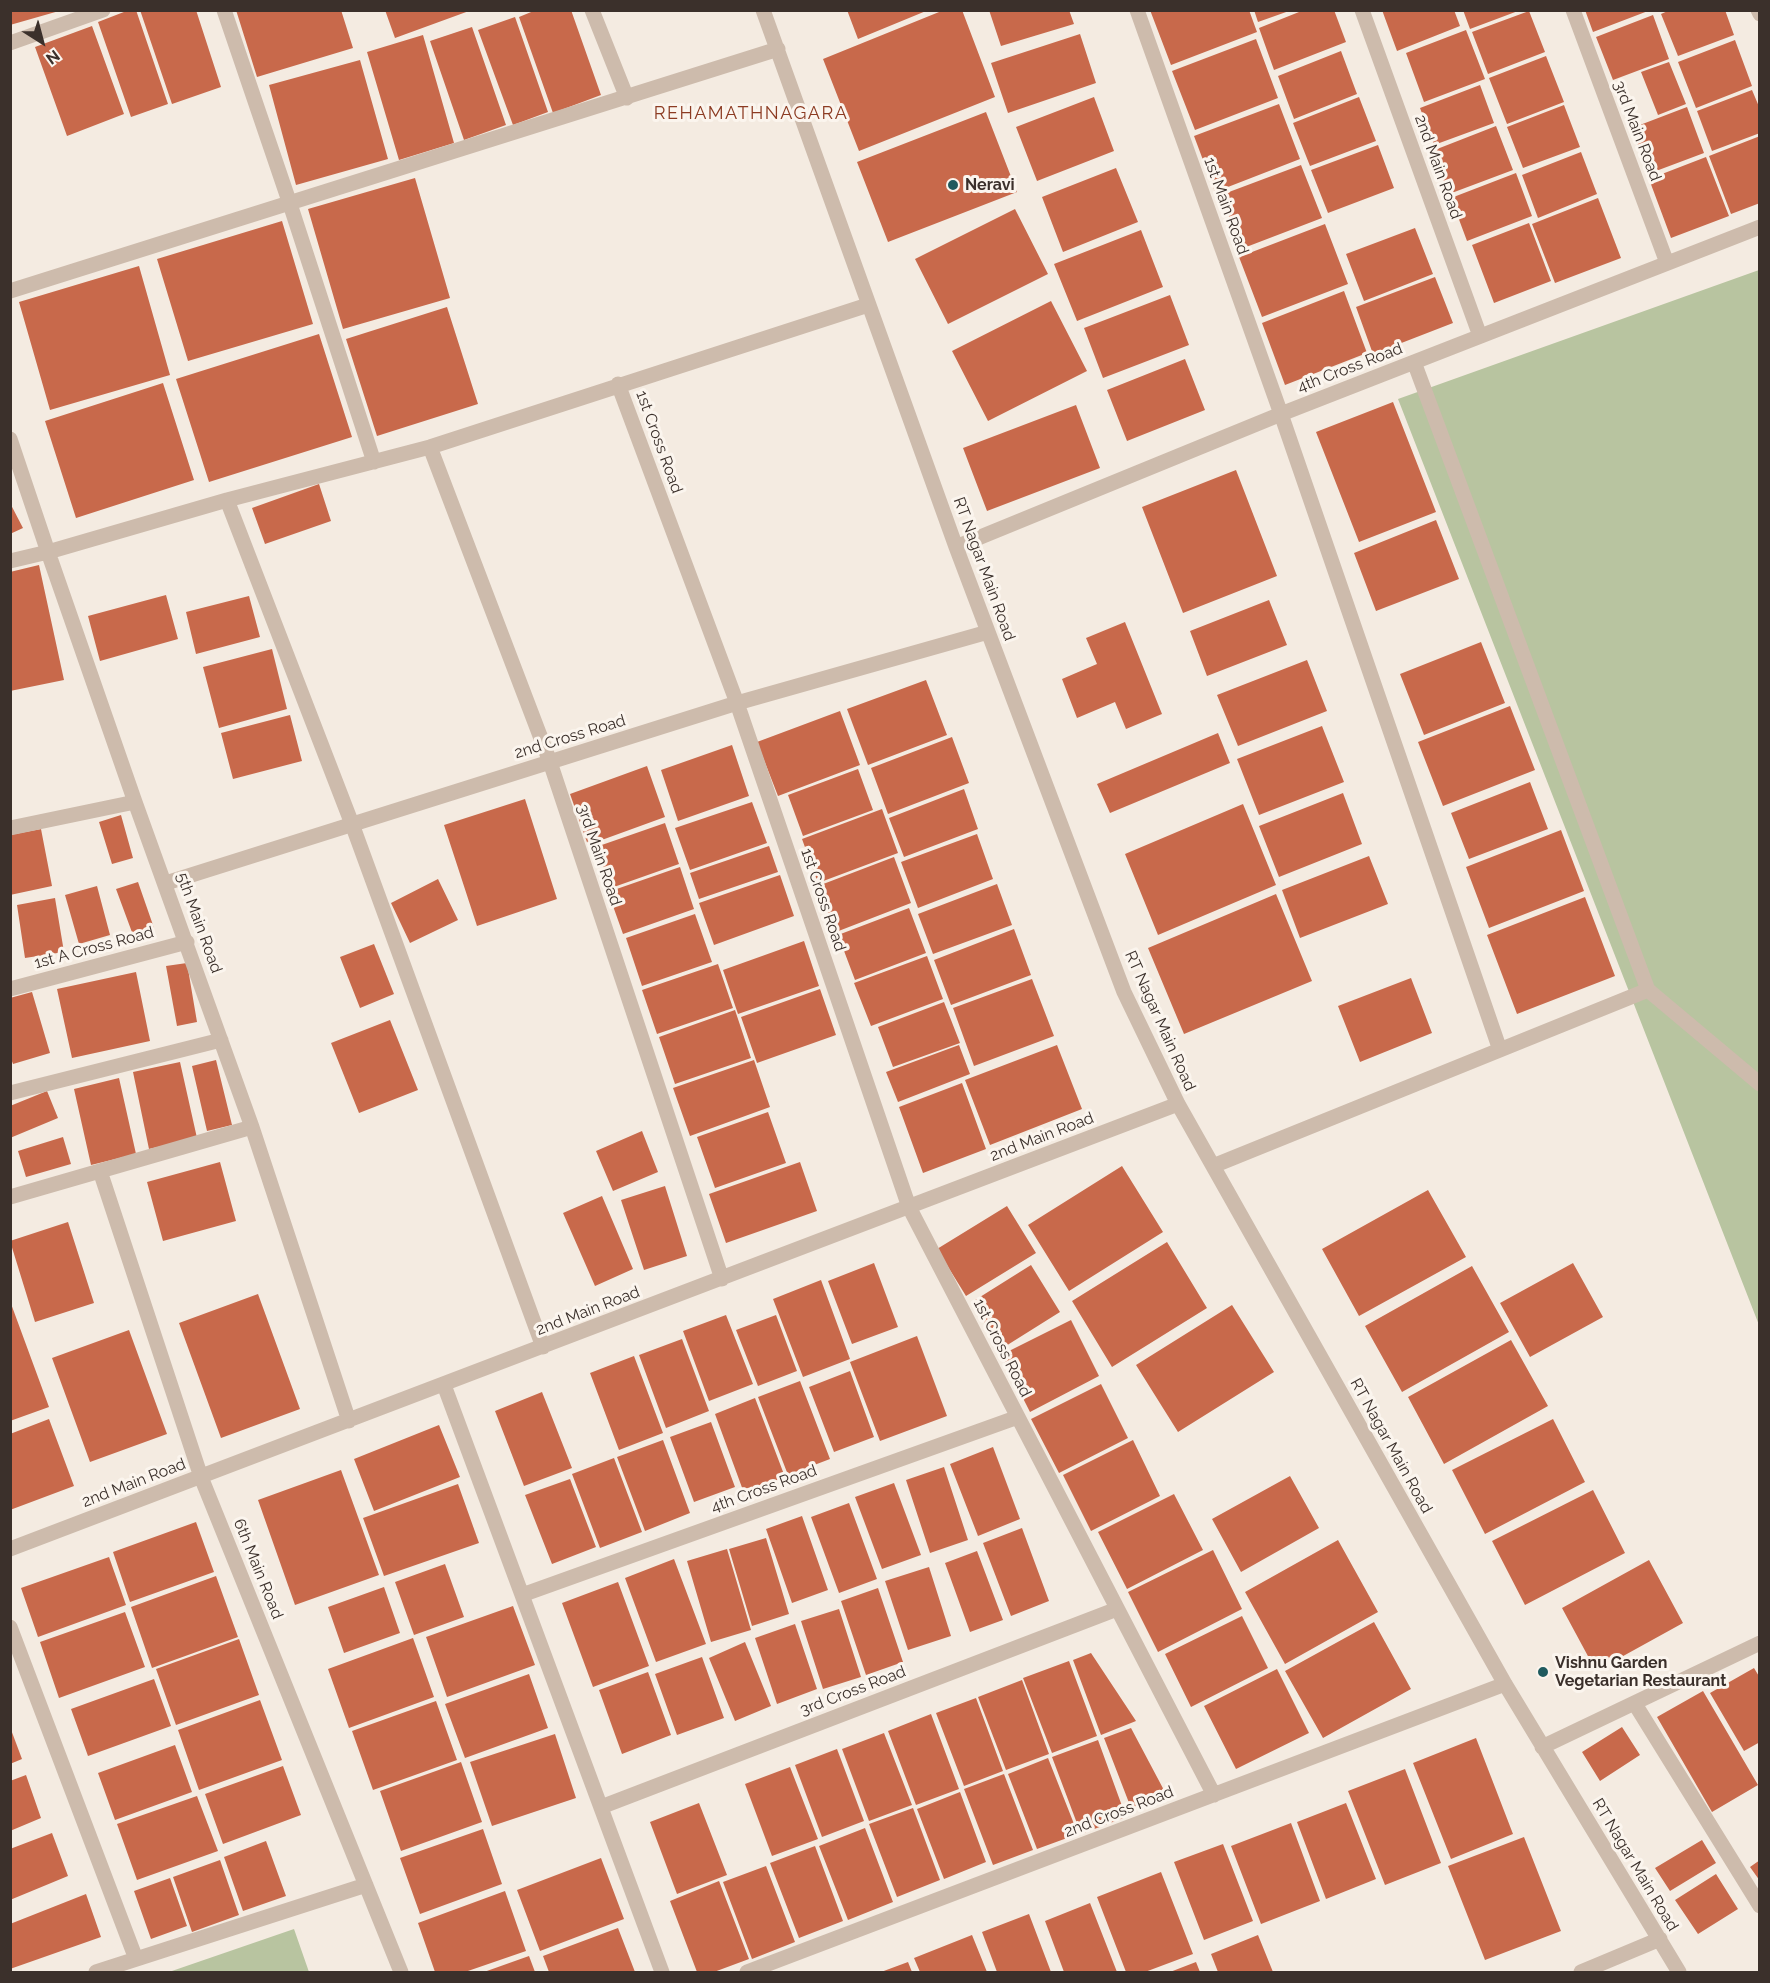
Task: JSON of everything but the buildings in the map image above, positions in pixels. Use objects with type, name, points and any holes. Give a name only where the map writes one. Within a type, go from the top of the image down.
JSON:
[{"type":"street","points":[[224,10],[374,462]]},
{"type":"street","points":[[592,10],[627,98]]},
{"type":"street","name":"RT Nagar Main Road","points":[[763,10],[956,547],[1124,992],[1178,1104],[1505,1684],[1679,1972]]},
{"type":"street","name":"1st Main Road","points":[[1137,10],[1281,414],[1500,1050]]},
{"type":"street","name":"2nd Main Road","points":[[1362,10],[1480,336]]},
{"type":"street","name":"3rd Main Road","points":[[1573,10],[1667,263]]},
{"type":"street","points":[[10,43],[96,12]]},
{"type":"street","points":[[10,291],[778,49]]},
{"type":"street","name":"4th Cross Road","points":[[956,547],[1281,414],[1760,227]]},
{"type":"street","points":[[10,561],[227,500],[430,447],[618,384],[868,305]]},
{"type":"street","points":[[1414,362],[1648,990],[1760,1084]]},
{"type":"street","name":"1st Cross Road","points":[[618,384],[737,703],[909,1207],[1214,1795]]},
{"type":"street","name":"5th Main Road","points":[[10,439],[135,802],[252,1127],[349,1421]]},
{"type":"street","name":"3rd Main Road","points":[[430,447],[549,762],[723,1279]]},
{"type":"street","points":[[227,500],[352,824],[543,1347]]},
{"type":"street","name":"2nd Cross Road","points":[[166,883],[737,703],[988,632]]},
{"type":"street","points":[[10,828],[135,802]]},
{"type":"street","name":"1st A Cross Road","points":[[10,990],[187,942]]},
{"type":"street","points":[[1213,1166],[1648,990]]},
{"type":"street","points":[[10,1093],[221,1040]]},
{"type":"street","name":"2nd Main Road","points":[[10,1549],[1178,1104]]},
{"type":"street","points":[[10,1197],[252,1127]]},
{"type":"street","name":"6th Main Road","points":[[100,1171],[201,1477],[401,1972]]},
{"type":"street","points":[[444,1384],[662,1972]]},
{"type":"street","name":"4th Cross Road","points":[[522,1595],[1018,1417]]},
{"type":"street","name":"3rd Cross Road","points":[[601,1807],[1117,1609]]},
{"type":"street","points":[[10,1627],[136,1959]]},
{"type":"street","points":[[1542,1747],[1563,1735],[1635,1704],[1760,1644]]},
{"type":"street","name":"2nd Cross Road","points":[[747,1972],[1505,1684]]},
{"type":"street","points":[[1635,1704],[1760,1906]]},
{"type":"street","points":[[96,1972],[366,1885]]},
{"type":"street","points":[[1581,1972],[1660,1939]]},
{"type":"green space","points":[[1759,270],[1759,1325],[1398,399]]},
{"type":"green space","points":[[294,1929],[309,1972],[169,1972]]},
{"type":"place","name":"Neravi","points":[[953,185]]},
{"type":"place","name":"Vishnu Garden Vegetarian Restaurant","points":[[1543,1672]]},
{"type":"district","name":"REHAMATHNAGARA","points":[[751,114]]}]
